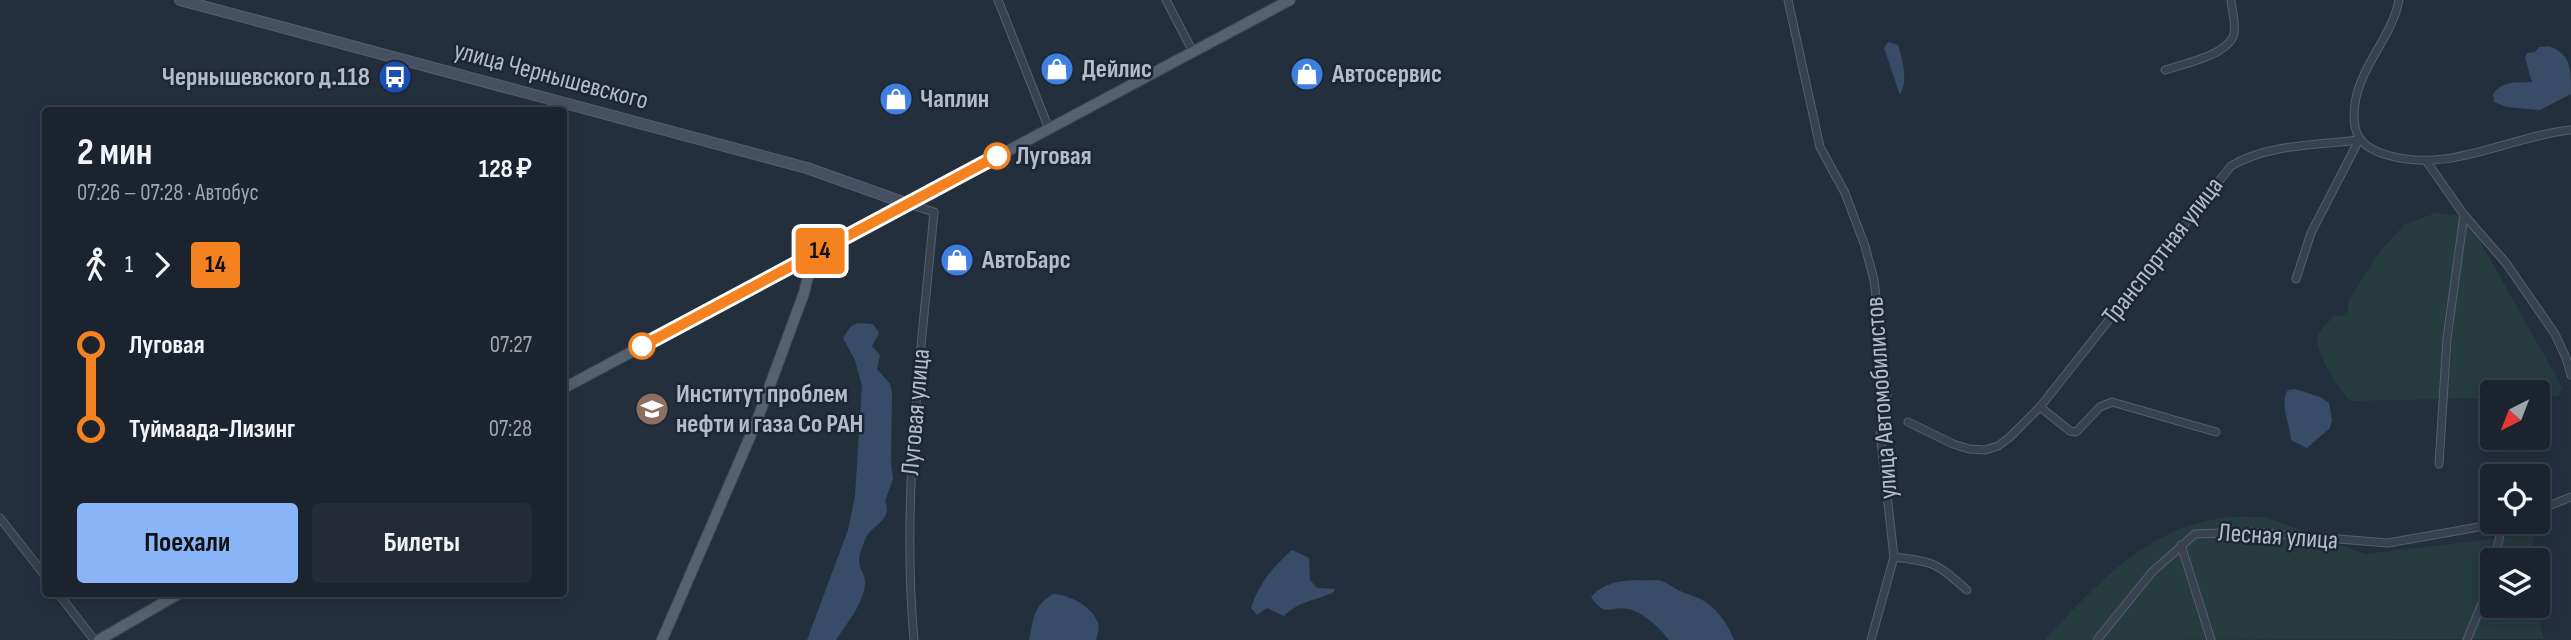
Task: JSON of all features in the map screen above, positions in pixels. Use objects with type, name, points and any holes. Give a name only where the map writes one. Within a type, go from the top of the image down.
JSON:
[{"type":"main road","name":"улица Чернышевского","points":[[180,0],[807,168],[908,204]]},
{"type":"main road","points":[[567,386],[1290,0]]},
{"type":"main road","points":[[662,640],[756,423],[808,276],[802,261]]},
{"type":"main road","points":[[96,640],[173,597]]},
{"type":"street","points":[[998,0],[1049,129]]},
{"type":"street","points":[[1166,0],[1193,52]]},
{"type":"street","name":"улица Автомобилистов","points":[[1788,0],[1820,147],[1844,193],[1865,246],[1874,280],[1887,394],[1885,421],[1880,433],[1894,557],[1871,640]]},
{"type":"street","points":[[2165,71],[2213,54],[2229,43],[2234,36],[2231,0]]},
{"type":"street","points":[[2399,0],[2383,38],[2363,74],[2355,105],[2359,140],[2376,152],[2427,162],[2571,130]]},
{"type":"street","points":[[2297,279],[2311,233],[2359,140]]},
{"type":"street","name":"Транспортная улица","points":[[1908,422],[1953,444],[1985,450],[1998,446],[2040,407],[2231,166],[2244,158],[2266,151],[2359,140]]},
{"type":"street","points":[[2427,162],[2464,215],[2506,263],[2556,334],[2569,358],[2571,375]]},
{"type":"street","name":"Луговая улица","points":[[908,204],[934,212],[910,489],[909,553],[914,640]]},
{"type":"street","points":[[2439,464],[2447,338],[2464,215]]},
{"type":"street","points":[[2040,407],[2063,426],[2076,432],[2100,407],[2112,402],[2216,432]]},
{"type":"street","points":[[2550,505],[2571,497]]},
{"type":"street","points":[[0,518],[42,572]]},
{"type":"street","name":"Лесная улица","points":[[2097,640],[2152,572],[2195,534],[2250,532],[2388,543],[2480,526]]},
{"type":"street","points":[[2180,545],[2211,640]]},
{"type":"street","points":[[1894,557],[1929,561],[1938,565],[1967,590]]},
{"type":"street","points":[[61,597],[96,640]]},
{"type":"street","points":[[2467,640],[2480,608]]},
{"type":"green space","points":[[2436,213],[2466,216],[2562,387],[2558,396],[2550,396],[2550,380],[2480,380],[2480,398],[2350,401],[2322,359],[2319,333],[2334,316],[2347,315],[2349,300],[2380,251],[2405,224]]},
{"type":"green space","points":[[2228,517],[2266,517],[2365,554],[2534,534],[2533,548],[2480,548],[2480,618],[2539,618],[2544,639],[2045,640],[2103,580],[2146,547],[2170,533]]},
{"type":"water","points":[[1888,42],[1898,45],[1902,58],[1904,77],[1900,95],[1884,48]]},
{"type":"water","points":[[2549,46],[2566,58],[2571,76],[2571,94],[2540,110],[2507,107],[2494,102],[2493,94],[2501,86],[2532,82],[2525,58],[2527,53]]},
{"type":"water","points":[[858,323],[873,324],[879,333],[872,346],[880,355],[877,369],[890,384],[892,392],[893,479],[885,501],[886,514],[868,535],[860,553],[859,563],[865,582],[859,605],[836,640],[807,640],[848,530],[855,496],[862,386],[855,360],[843,338],[851,326]]},
{"type":"water","points":[[2295,389],[2320,397],[2329,403],[2332,420],[2330,428],[2307,448],[2291,440],[2285,401],[2288,390]]},
{"type":"water","points":[[1292,550],[1309,558],[1310,580],[1317,588],[1335,589],[1334,592],[1301,604],[1284,616],[1267,608],[1257,615],[1251,608],[1262,583]]},
{"type":"water","points":[[1658,580],[1709,604],[1722,618],[1734,640],[1669,640],[1640,614],[1623,608],[1601,608],[1591,597],[1614,583]]},
{"type":"water","points":[[1053,594],[1073,599],[1091,611],[1099,625],[1096,640],[1029,640],[1038,608]]},
{"type":"bus line","name":"14","points":[[642,346],[997,156]]},
{"type":"place","name":"Дейлис","points":[[1057,69]]},
{"type":"place","name":"Автосервис","points":[[1307,74]]},
{"type":"place","name":"Чернышевского д.118","points":[[395,77]]},
{"type":"place","name":"Чаплин","points":[[896,99]]},
{"type":"place","name":"Луговая","points":[[997,156]]},
{"type":"place","name":"АвтоБарс","points":[[957,260]]},
{"type":"place","name":"Институт проблем нефти и газа Со РАН","points":[[652,409]]}]
